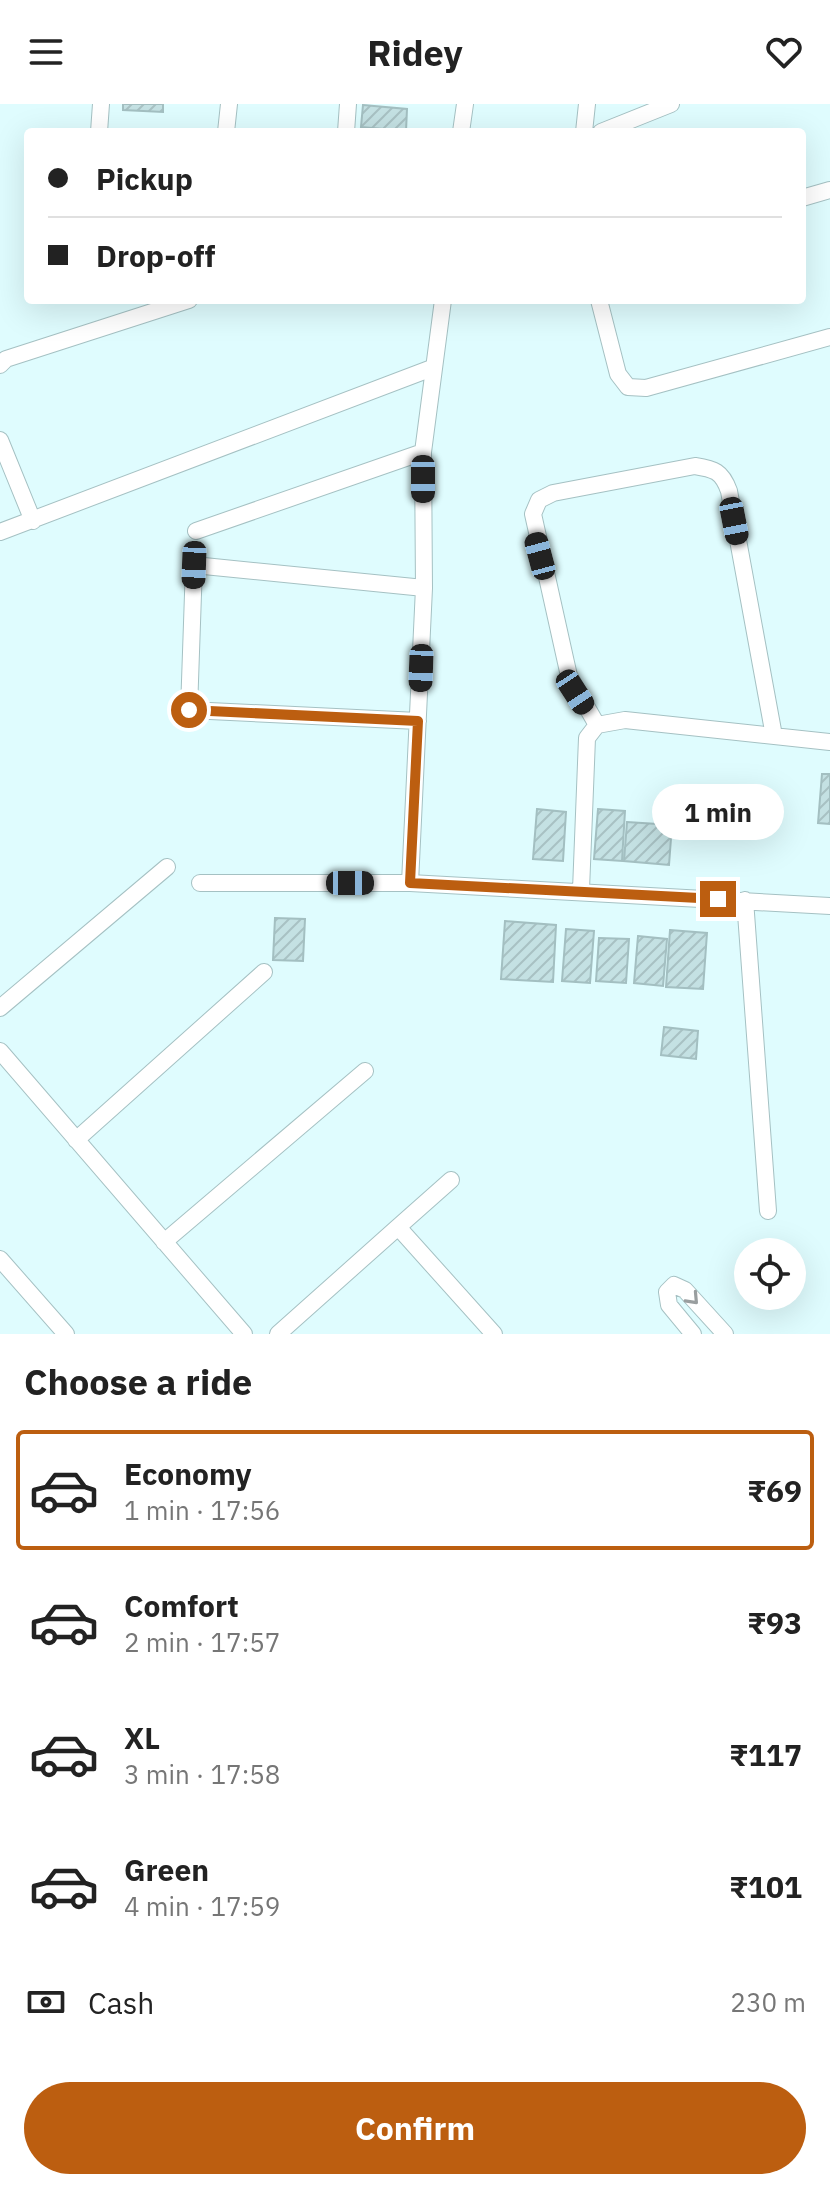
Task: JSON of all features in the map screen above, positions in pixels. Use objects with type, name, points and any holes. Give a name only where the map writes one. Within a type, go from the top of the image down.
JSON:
[{"type":"street","points":[[99,128],[101,104]]},
{"type":"street","points":[[226,128],[229,104]]},
{"type":"street","points":[[346,128],[348,104]]},
{"type":"street","points":[[462,128],[465,104]]},
{"type":"street","points":[[584,128],[587,104]]},
{"type":"street","points":[[611,128],[671,104]]},
{"type":"street","points":[[806,197],[830,190]]},
{"type":"street","points":[[0,365],[6,359],[177,304]]},
{"type":"street","points":[[410,883],[424,588],[423,452],[442,304]]},
{"type":"street","points":[[600,304],[618,374],[628,387],[646,388],[830,337]]},
{"type":"street","points":[[0,532],[432,368]]},
{"type":"street","points":[[0,440],[33,521]]},
{"type":"street","points":[[196,531],[423,452]]},
{"type":"street","points":[[597,725],[569,676],[533,514],[539,500],[553,493],[695,466],[714,469],[724,477],[729,491],[774,736]]},
{"type":"street","points":[[418,721],[189,710],[194,565],[424,588]]},
{"type":"street","points":[[581,890],[587,738],[597,725],[625,720],[830,742]]},
{"type":"street","points":[[0,1008],[167,867]]},
{"type":"street","points":[[200,883],[410,883],[830,906]]},
{"type":"street","points":[[745,900],[768,1211]]},
{"type":"street","points":[[76,1140],[264,972]]},
{"type":"street","points":[[0,1051],[244,1334]]},
{"type":"street","points":[[164,1242],[365,1071]]},
{"type":"street","points":[[278,1334],[451,1180]]},
{"type":"street","points":[[398,1227],[494,1334]]},
{"type":"street","points":[[0,1259],[60,1332]]},
{"type":"street","points":[[693,1334],[667,1301],[667,1292],[674,1285],[685,1290],[720,1332]]},
{"type":"building","points":[[123,104],[163,104],[163,112],[123,110]]},
{"type":"building","points":[[363,105],[407,109],[406,128],[361,127]]},
{"type":"building","points":[[822,774],[830,774],[830,824],[818,823]]},
{"type":"building","points":[[537,809],[566,812],[563,861],[533,859]]},
{"type":"building","points":[[598,809],[625,811],[622,861],[594,859]]},
{"type":"building","points":[[627,822],[672,825],[669,865],[624,861]]},
{"type":"building","points":[[275,918],[305,919],[303,961],[273,960]]},
{"type":"building","points":[[505,921],[556,925],[553,982],[501,979]]},
{"type":"building","points":[[566,929],[594,931],[590,983],[562,981]]},
{"type":"building","points":[[670,930],[707,933],[703,989],[666,987]]},
{"type":"building","points":[[638,936],[667,939],[663,986],[634,983]]},
{"type":"building","points":[[599,938],[629,939],[626,983],[596,981]]},
{"type":"building","points":[[664,1027],[698,1031],[696,1059],[661,1055]]},
{"type":"route","points":[[189,710],[418,721],[410,883],[718,899]]}]
